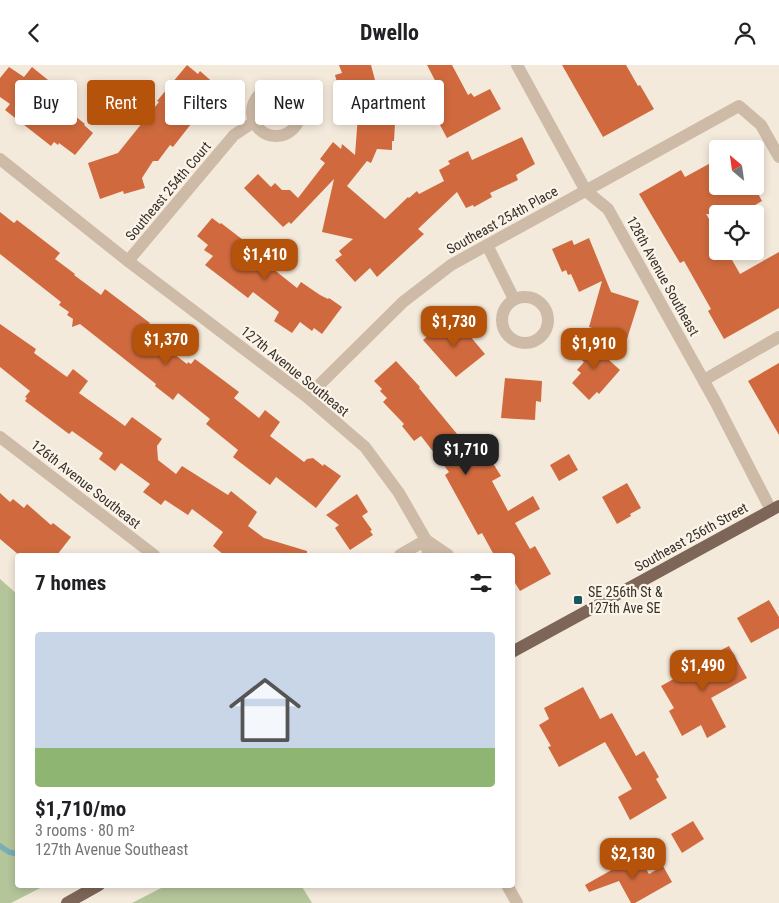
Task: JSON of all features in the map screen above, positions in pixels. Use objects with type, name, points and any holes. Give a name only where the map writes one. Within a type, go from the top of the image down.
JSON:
[{"type":"main road","name":"Southeast 256th Street","points":[[515,650],[775,508]]},
{"type":"main road","points":[[67,903],[94,888]]},
{"type":"street","name":"128th Avenue Southeast","points":[[516,65],[586,191],[608,209],[775,508]]},
{"type":"street","name":"Southeast 254th Place","points":[[307,397],[403,302],[451,265],[738,106],[761,125],[779,157]]},
{"type":"street","name":"Southeast 254th Court","points":[[128,261],[234,135],[254,123]]},
{"type":"street","name":"127th Avenue Southeast","points":[[0,159],[128,261],[307,397],[365,447],[399,493],[426,540],[428,553]]},
{"type":"street","points":[[487,245],[514,299]]},
{"type":"street","points":[[704,380],[779,337]]},
{"type":"street","name":"126th Avenue Southeast","points":[[0,437],[151,553]]},
{"type":"street","name":"127th Avenue Southeast","points":[[426,540],[445,553]]},
{"type":"street","points":[[403,553],[426,540]]},
{"type":"street","points":[[509,888],[517,903]]},
{"type":"green space","points":[[0,579],[15,592],[15,888],[40,888],[11,903],[0,903]]},
{"type":"green space","points":[[161,888],[303,888],[312,903],[132,903]]},
{"type":"building","points":[[187,65],[198,74],[200,71],[210,80],[174,80]]},
{"type":"building","points":[[339,65],[371,65],[375,80],[336,80],[335,75],[342,73]]},
{"type":"building","points":[[427,65],[452,65],[468,95],[471,93],[474,97],[490,89],[501,109],[447,138],[440,125],[444,125],[444,80],[435,80]]},
{"type":"building","points":[[562,65],[626,65],[654,109],[603,137]]},
{"type":"building","points":[[9,67],[24,77],[32,67],[48,80],[15,80],[15,118],[5,110],[10,104],[0,97],[0,78]]},
{"type":"building","points":[[165,91],[165,125],[190,125],[173,147],[170,145],[158,161],[153,161],[142,178],[145,188],[124,194],[123,191],[100,199],[88,163],[118,153],[141,125],[155,125],[155,107],[159,102],[157,101]]},
{"type":"building","points":[[77,118],[93,133],[75,155],[59,143],[58,145],[54,142],[51,146],[24,125],[77,125]]},
{"type":"building","points":[[357,125],[395,125],[392,150],[377,149],[371,163],[367,161],[347,186],[385,219],[417,191],[419,194],[444,181],[439,170],[450,164],[448,161],[468,151],[472,160],[522,137],[535,164],[516,175],[518,180],[490,193],[492,197],[474,207],[473,205],[466,208],[457,192],[418,229],[424,234],[377,277],[370,268],[355,282],[335,260],[342,255],[339,251],[353,239],[322,232],[334,179],[291,224],[289,222],[283,227],[244,188],[258,174],[271,187],[275,183],[282,190],[290,190],[298,198],[325,163],[320,159],[333,142],[341,149],[342,144],[355,155]]},
{"type":"building","points":[[709,164],[709,195],[759,195],[762,201],[755,205],[709,205],[709,214],[706,214],[709,219],[709,260],[732,260],[740,274],[779,252],[779,308],[724,339],[708,311],[711,309],[684,261],[680,263],[639,194],[681,170],[685,177]]},
{"type":"building","points":[[0,212],[14,223],[17,220],[60,253],[55,259],[101,295],[105,289],[150,323],[148,325],[165,339],[161,344],[187,364],[188,362],[191,364],[195,359],[239,392],[234,398],[259,418],[265,410],[280,422],[270,436],[304,462],[307,459],[313,458],[341,476],[316,508],[276,477],[270,485],[233,457],[238,450],[206,424],[210,419],[178,393],[173,400],[155,386],[156,384],[80,324],[72,327],[73,319],[67,315],[69,312],[59,305],[61,302],[0,254]]},
{"type":"building","points":[[212,218],[260,253],[257,256],[297,288],[301,282],[342,307],[322,334],[314,328],[312,331],[300,322],[292,333],[274,321],[279,312],[253,292],[248,298],[205,265],[213,256],[204,250],[208,245],[197,236]]},
{"type":"building","points":[[589,238],[611,292],[639,301],[627,339],[589,327],[602,281],[579,292],[571,274],[568,275],[566,270],[562,272],[552,249],[572,240],[574,245]]},
{"type":"building","points":[[459,323],[485,354],[456,377],[423,340],[439,327],[442,330],[447,325],[451,330]]},
{"type":"building","points":[[0,324],[36,349],[34,353],[67,377],[73,369],[88,381],[79,393],[125,426],[132,417],[162,439],[157,446],[158,460],[176,474],[182,466],[228,495],[231,491],[257,512],[248,526],[264,538],[307,551],[307,553],[222,553],[213,546],[223,532],[192,509],[188,515],[165,500],[161,505],[143,492],[150,484],[121,463],[115,471],[99,459],[103,453],[72,431],[69,434],[25,401],[27,398],[25,397],[30,391],[0,367]]},
{"type":"building","points":[[592,339],[611,357],[609,360],[620,370],[599,394],[597,392],[589,400],[572,383],[581,373],[577,370],[584,362],[577,356]]},
{"type":"building","points":[[396,361],[420,387],[467,446],[479,441],[501,476],[492,481],[508,511],[533,496],[540,509],[515,523],[530,549],[535,546],[551,574],[520,591],[515,583],[515,553],[493,553],[482,533],[478,535],[445,475],[449,472],[421,436],[414,441],[402,426],[404,424],[383,402],[387,398],[374,381]]},
{"type":"building","points":[[779,363],[779,435],[748,381]]},
{"type":"building","points":[[505,378],[542,381],[541,402],[536,401],[535,420],[501,418]]},
{"type":"building","points":[[569,454],[578,470],[559,481],[550,465]]},
{"type":"building","points":[[627,483],[641,508],[617,524],[602,497]]},
{"type":"building","points":[[0,493],[10,502],[13,499],[24,508],[27,504],[51,525],[53,523],[71,537],[59,553],[17,553],[0,539]]},
{"type":"building","points":[[357,494],[368,512],[362,516],[372,530],[370,531],[373,535],[350,550],[335,528],[339,525],[326,515]]},
{"type":"building","points":[[769,600],[779,617],[779,628],[751,643],[737,618]]},
{"type":"building","points":[[729,646],[747,678],[711,698],[726,727],[707,738],[701,725],[682,736],[669,711],[674,708],[661,686],[679,676],[678,674],[687,668]]},
{"type":"building","points":[[583,687],[600,719],[612,713],[636,756],[644,751],[659,777],[656,779],[667,798],[630,820],[618,797],[632,789],[605,742],[559,767],[548,747],[551,746],[539,725],[549,719],[544,708]]},
{"type":"building","points":[[693,821],[704,839],[682,853],[671,834]]},
{"type":"building","points":[[638,855],[649,874],[663,866],[672,882],[635,903],[631,903],[619,881],[589,892],[585,885]]},
{"type":"waterway","points":[[0,846],[15,853]]},
{"type":"place","name":"SE 256th St & 127th Ave SE","points":[[578,600]]}]
